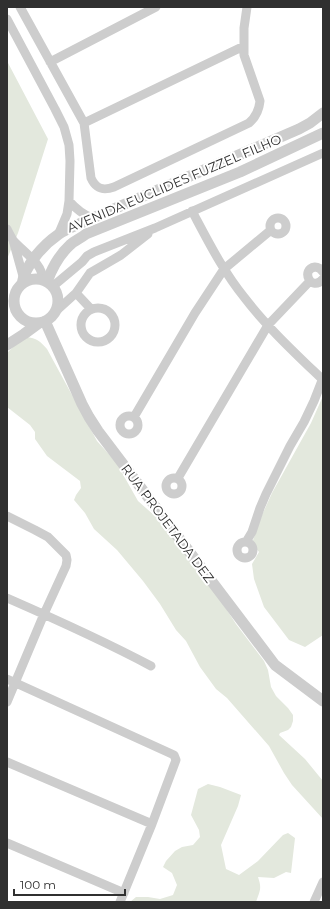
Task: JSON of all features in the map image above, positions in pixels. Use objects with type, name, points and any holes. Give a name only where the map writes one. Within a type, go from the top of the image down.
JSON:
[{"type":"street","points":[[20,7],[84,123],[91,178],[93,183],[103,190],[114,187],[242,126],[254,118],[257,114],[260,101],[244,55],[244,28],[247,7]]},
{"type":"street","points":[[50,62],[156,7]]},
{"type":"street","points":[[7,20],[64,127],[69,145],[69,201],[67,214],[60,233]]},
{"type":"street","points":[[84,123],[244,46]]},
{"type":"street","name":"AVENIDA EUCLIDES FUZZEL FILHO","points":[[22,280],[33,260],[49,241],[60,233],[299,129],[323,113]]},
{"type":"street","name":"AVENIDA EUCLIDES FUZZEL FILHO","points":[[47,283],[58,258],[71,244],[86,234],[240,172],[323,133]]},
{"type":"street","points":[[22,280],[28,281],[34,279],[47,283],[82,262],[87,256],[100,249],[155,228],[323,153]]},
{"type":"street","points":[[69,201],[83,214],[92,218]]},
{"type":"street","points":[[192,211],[224,269],[244,298],[285,344],[323,379],[314,401],[266,494],[252,532],[246,542]]},
{"type":"street","points":[[7,345],[51,317],[76,293],[90,273],[121,255],[155,228]]},
{"type":"street","points":[[7,229],[14,240],[42,272],[47,283],[56,292],[58,299],[55,312]]},
{"type":"street","points":[[134,417],[195,313],[224,269],[271,230]]},
{"type":"street","points":[[14,240],[22,280],[15,292],[14,306],[16,312],[26,321],[32,323],[42,322]]},
{"type":"street","points":[[82,262],[90,273]]},
{"type":"street","points":[[310,281],[308,278],[308,273],[311,269],[318,267],[323,272]]},
{"type":"street","points":[[310,281],[317,283],[323,279]]},
{"type":"street","points":[[178,478],[268,325],[310,281]]},
{"type":"street","points":[[76,293],[91,309]]},
{"type":"street","points":[[7,311],[14,299]]},
{"type":"street","name":"RUA PROJETADA DEZ","points":[[42,322],[82,404],[98,431],[275,664],[323,701]]},
{"type":"street","points":[[7,516],[48,537],[63,551],[68,560],[44,614],[11,681],[7,702]]},
{"type":"street","points":[[7,598],[134,656],[151,666]]},
{"type":"street","points":[[11,681],[174,755],[176,760],[120,902]]},
{"type":"street","points":[[7,762],[152,824]]},
{"type":"street","points":[[7,843],[124,893]]},
{"type":"street","points":[[314,902],[323,882]]},
{"type":"shaded area","points":[[7,61],[48,139],[18,233],[7,259]]},
{"type":"shaded area","points":[[26,337],[38,340],[47,349],[97,441],[116,462],[138,501],[155,516],[212,587],[236,624],[264,661],[268,670],[271,687],[276,696],[293,715],[291,727],[279,735],[305,759],[323,781],[323,819],[292,785],[269,746],[227,698],[216,689],[200,667],[186,641],[176,630],[160,604],[143,581],[117,550],[94,529],[85,513],[74,500],[81,488],[80,481],[47,456],[35,439],[35,432],[30,425],[7,407],[7,353],[21,339]]},
{"type":"shaded area","points":[[323,396],[323,635],[305,647],[289,640],[264,607],[254,579],[252,564],[259,552],[252,543],[272,493],[311,423]]},
{"type":"shaded area","points":[[208,784],[241,795],[238,806],[221,845],[226,869],[239,875],[258,861],[283,835],[288,833],[295,838],[291,873],[286,872],[274,878],[258,877],[260,890],[256,902],[130,902],[136,897],[160,899],[173,895],[177,885],[172,873],[163,867],[175,851],[182,847],[193,845],[200,837],[199,830],[191,815],[198,789]]}]
